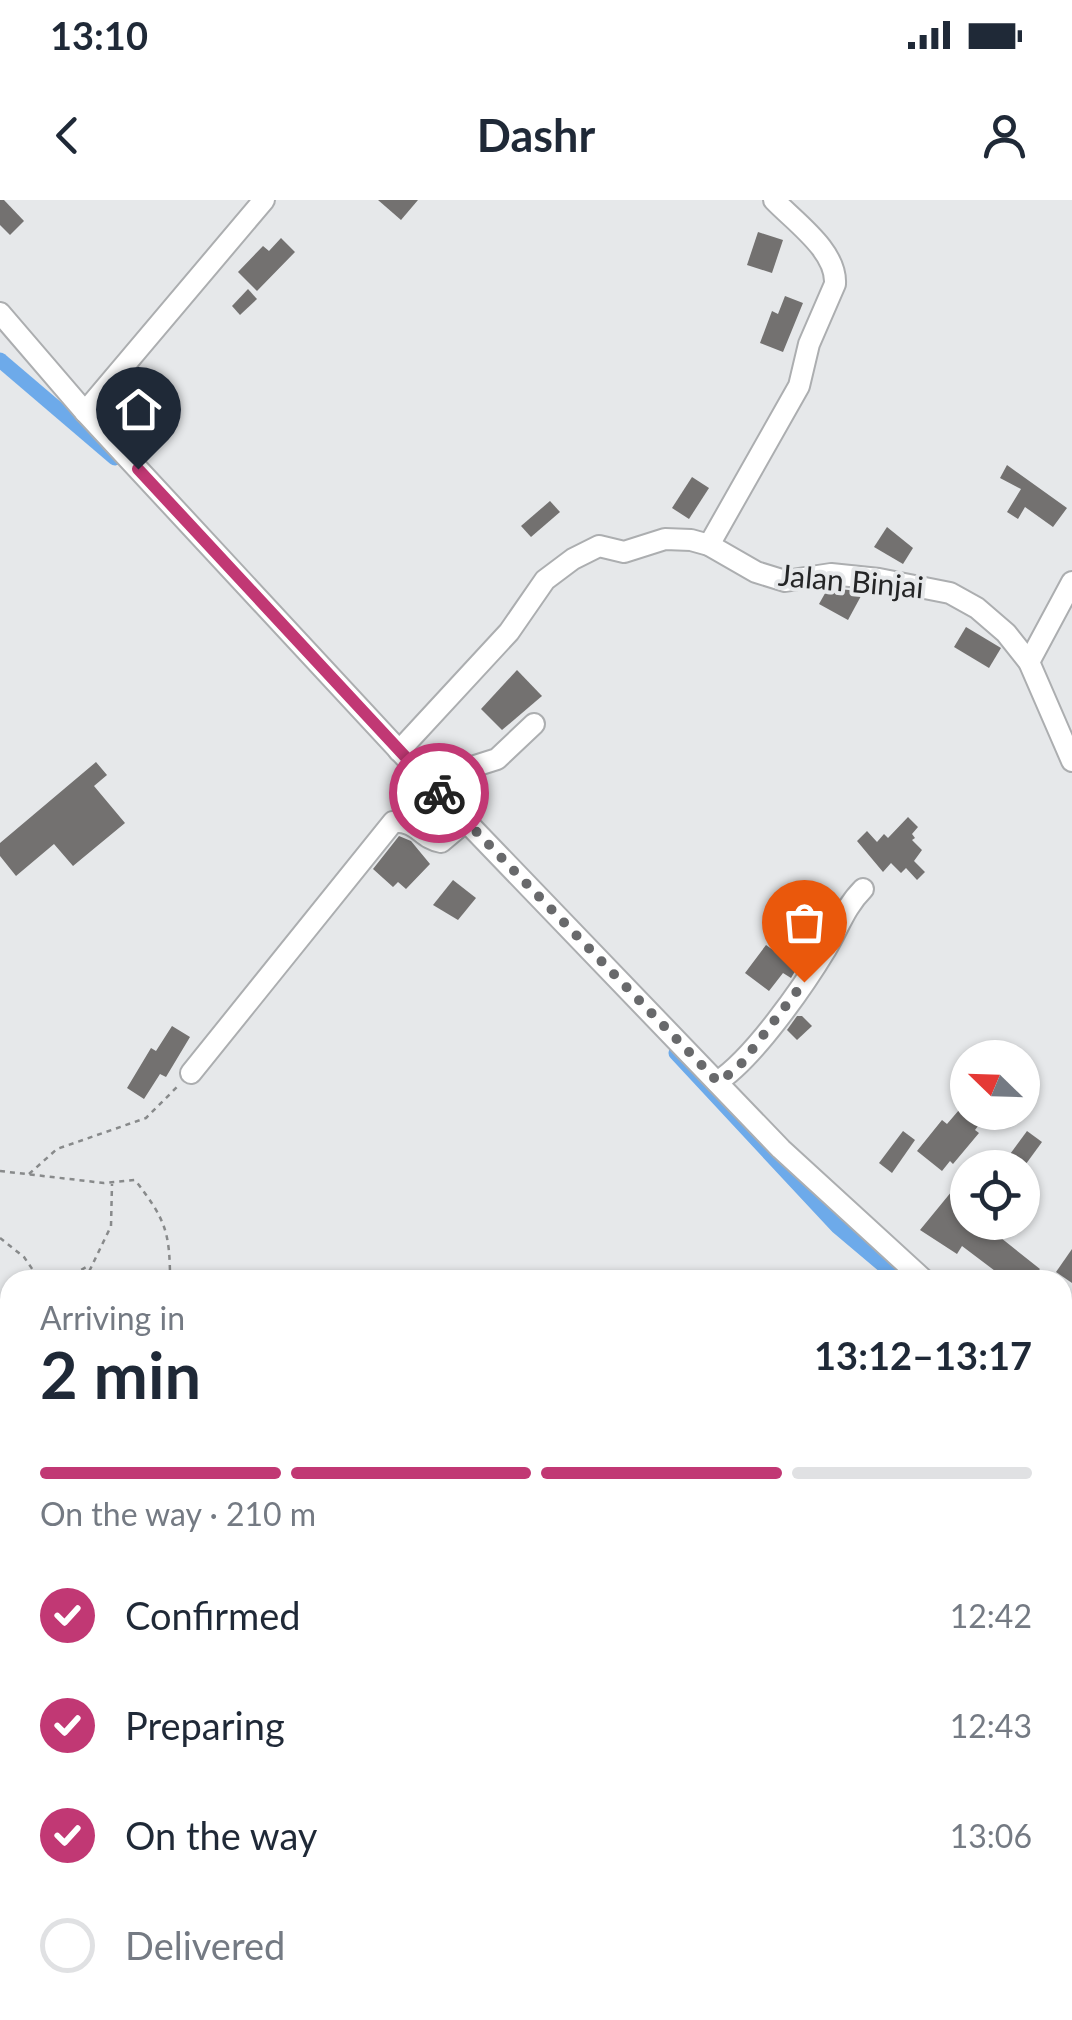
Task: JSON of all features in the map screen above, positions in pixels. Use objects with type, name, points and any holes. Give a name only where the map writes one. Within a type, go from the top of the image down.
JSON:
[{"type":"street","points":[[85,412],[264,200]]},
{"type":"street","points":[[709,545],[799,386],[809,344],[835,284],[830,259],[774,200]]},
{"type":"street","points":[[0,313],[85,412],[433,787],[781,1150],[913,1270]]},
{"type":"street","name":"Jalan Binjai","points":[[399,751],[510,632],[545,580],[574,558],[599,546],[624,552],[665,539],[709,545],[756,572],[785,581],[831,574],[915,584],[950,593],[977,608],[1006,632],[1028,662],[1072,760]]},
{"type":"street","points":[[1028,662],[1072,582]]},
{"type":"street","points":[[433,787],[453,773],[496,759],[534,724]]},
{"type":"street","points":[[190,1073],[394,822],[405,821],[434,842],[447,838],[466,821]]},
{"type":"street","points":[[718,1082],[738,1068],[776,1020],[823,954],[848,904],[863,889]]},
{"type":"path","points":[[28,1174],[58,1149],[146,1118],[190,1073]]},
{"type":"path","points":[[0,1171],[112,1182],[135,1180],[158,1209],[170,1240],[170,1270]]},
{"type":"path","points":[[88,1270],[111,1226],[112,1182]]},
{"type":"path","points":[[0,1238],[24,1257],[33,1270]]},
{"type":"path","points":[[81,1270],[90,1265]]},
{"type":"building","points":[[0,200],[24,221],[10,235],[0,225]]},
{"type":"building","points":[[378,200],[418,200],[401,220]]},
{"type":"building","points":[[758,232],[783,240],[772,273],[747,265]]},
{"type":"building","points":[[281,238],[295,252],[257,291],[238,272],[263,246],[269,251]]},
{"type":"building","points":[[248,289],[257,299],[240,315],[232,306]]},
{"type":"building","points":[[785,296],[803,303],[783,352],[760,343],[772,311],[778,314]]},
{"type":"building","points":[[1007,465],[1067,508],[1053,527],[1025,507],[1018,519],[1007,512],[1021,489],[1000,478]]},
{"type":"building","points":[[692,477],[709,488],[689,519],[672,508]]},
{"type":"building","points":[[550,501],[560,512],[531,537],[521,526]]},
{"type":"building","points":[[887,527],[913,548],[903,564],[874,547]]},
{"type":"building","points":[[828,588],[849,590],[861,596],[848,620],[819,604]]},
{"type":"building","points":[[966,627],[1001,648],[989,668],[954,647]]},
{"type":"building","points":[[517,670],[542,696],[502,730],[481,709]]},
{"type":"building","points":[[96,762],[107,775],[94,786],[125,823],[73,866],[54,844],[16,876],[0,856],[0,843]]},
{"type":"building","points":[[908,817],[918,827],[912,840],[922,850],[914,861],[925,872],[917,880],[906,868],[901,873],[891,863],[883,872],[857,841],[867,831],[877,842],[884,834],[888,838]]},
{"type":"building","points":[[399,836],[411,841],[430,864],[406,889],[398,882],[393,887],[373,869]]},
{"type":"building","points":[[453,880],[476,898],[458,920],[433,905]]},
{"type":"building","points":[[766,945],[776,952],[782,945],[798,958],[791,978],[783,973],[769,991],[745,973]]},
{"type":"building","points":[[797,1016],[812,1026],[797,1040],[787,1030]]},
{"type":"building","points":[[172,1026],[190,1037],[166,1077],[160,1074],[144,1099],[127,1088],[151,1048],[156,1051]]},
{"type":"building","points":[[942,1120],[947,1124],[950,1120],[950,1130],[979,1133],[965,1150],[950,1150],[950,1161],[942,1171],[917,1151]]},
{"type":"building","points":[[903,1131],[915,1140],[892,1173],[879,1163]]},
{"type":"building","points":[[1027,1131],[1042,1142],[1036,1150],[1013,1150]]},
{"type":"building","points":[[950,1193],[950,1240],[1004,1240],[1040,1269],[994,1270],[962,1246],[957,1254],[920,1230]]},
{"type":"building","points":[[1072,1249],[1072,1270],[1057,1270]]},
{"type":"waterway","points":[[0,360],[115,458]]},
{"type":"waterway","points":[[676,1053],[837,1226],[889,1270]]},
{"type":"way so far","points":[[439,793],[718,1082],[738,1068],[804,982]]},
{"type":"route","points":[[138,469],[439,793]]}]
